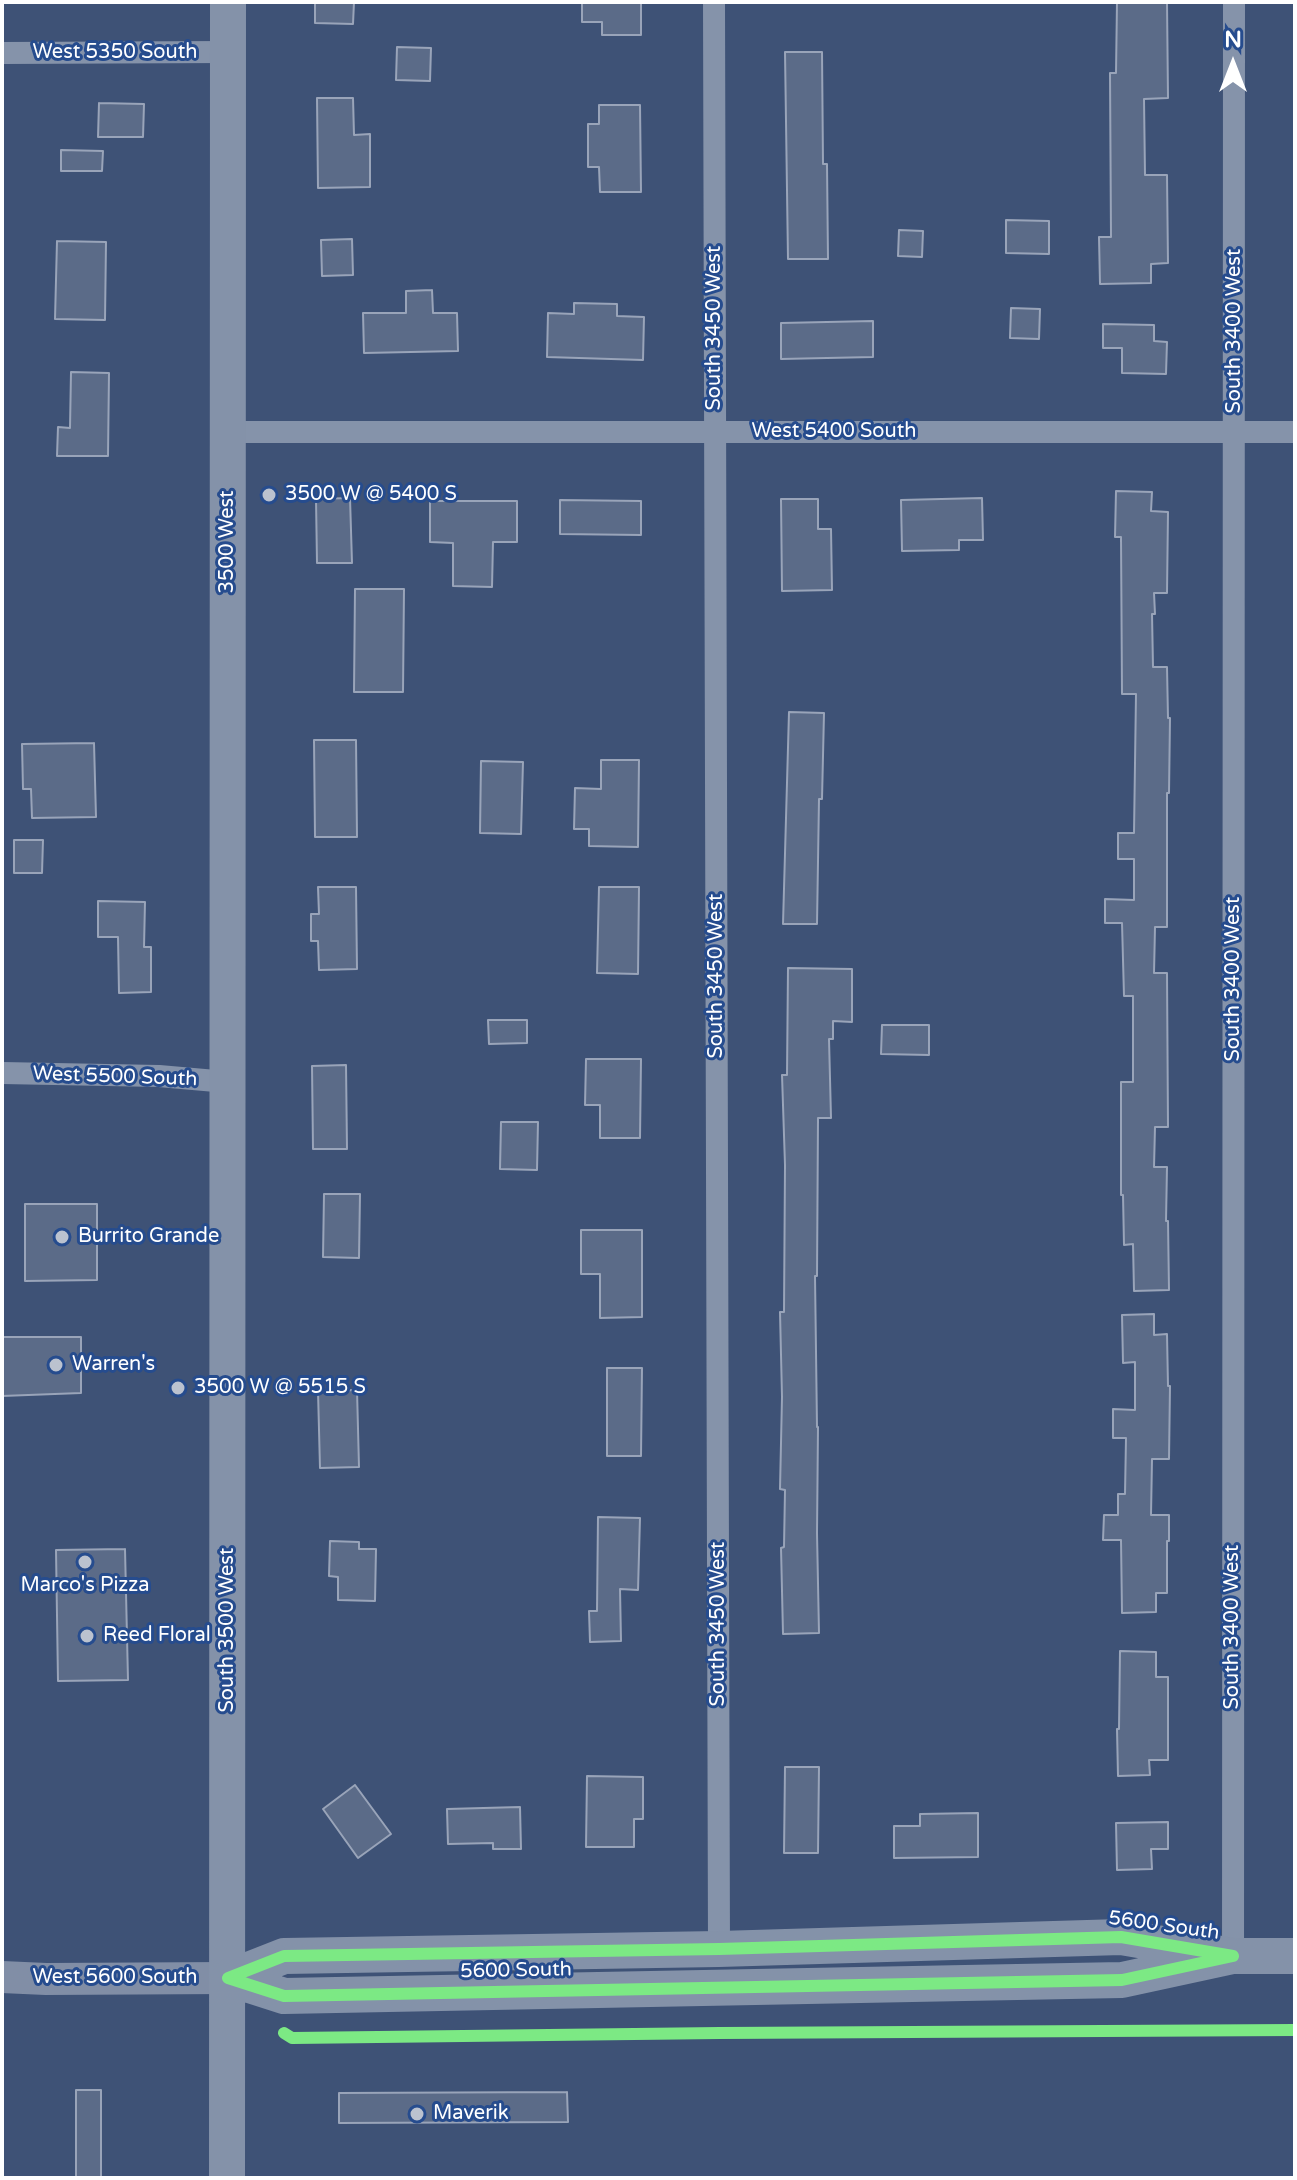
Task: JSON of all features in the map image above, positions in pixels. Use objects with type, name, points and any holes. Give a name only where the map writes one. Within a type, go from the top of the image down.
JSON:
[{"type":"main road","name":"3500 West","points":[[227,1082],[228,2]]},
{"type":"main road","name":"South 3500 West","points":[[227,1082],[227,2178]]},
{"type":"main road","name":"5600 South","points":[[228,1978],[284,1956],[719,1949],[1121,1937],[1233,1956],[1295,1956]]},
{"type":"main road","name":"5600 South","points":[[228,1978],[284,1996],[1122,1980],[1233,1956]]},
{"type":"main road","name":"West 5600 South","points":[[2,1977],[228,1978]]},
{"type":"street","name":"South 3450 West","points":[[714,2],[719,1949]]},
{"type":"street","name":"South 3400 West","points":[[1233,1956],[1234,2]]},
{"type":"street","name":"West 5350 South","points":[[2,53],[228,52]]},
{"type":"street","name":"West 5400 South","points":[[229,432],[1295,432]]},
{"type":"street","name":"West 5500 South","points":[[2,1073],[159,1076],[227,1082]]},
{"type":"building","points":[[315,2],[354,2],[353,24],[315,23]]},
{"type":"building","points":[[582,2],[641,2],[641,35],[602,35],[602,22],[582,22]]},
{"type":"building","points":[[1117,2],[1167,2],[1168,98],[1144,99],[1145,175],[1167,175],[1168,263],[1151,264],[1151,283],[1100,284],[1099,237],[1111,237],[1110,73],[1116,73]]},
{"type":"building","points":[[397,47],[431,48],[430,81],[396,80]]},
{"type":"building","points":[[785,52],[822,52],[828,259],[788,259]]},
{"type":"building","points":[[317,98],[353,98],[354,135],[370,134],[370,187],[318,188]]},
{"type":"building","points":[[99,103],[144,104],[143,137],[98,137]]},
{"type":"building","points":[[599,105],[640,105],[641,192],[600,192],[599,167],[588,167],[588,124],[599,124]]},
{"type":"building","points":[[61,150],[103,151],[102,171],[61,171]]},
{"type":"building","points":[[1006,220],[1049,221],[1049,254],[1006,253]]},
{"type":"building","points":[[899,230],[923,231],[922,257],[898,256]]},
{"type":"building","points":[[352,239],[353,275],[322,276],[321,240]]},
{"type":"building","points":[[57,241],[106,242],[105,320],[55,319]]},
{"type":"building","points":[[432,290],[433,313],[457,313],[458,351],[364,353],[363,313],[406,313],[406,291]]},
{"type":"building","points":[[574,303],[617,304],[617,316],[644,317],[643,360],[547,357],[548,313],[574,314]]},
{"type":"building","points":[[1011,308],[1040,309],[1039,339],[1010,338]]},
{"type":"building","points":[[873,321],[873,357],[781,359],[781,323]]},
{"type":"building","points":[[1103,324],[1154,325],[1154,341],[1167,342],[1166,374],[1122,373],[1122,348],[1103,348]]},
{"type":"building","points":[[71,372],[109,373],[108,456],[57,456],[58,427],[70,428]]},
{"type":"building","points":[[1116,491],[1152,492],[1151,511],[1168,512],[1167,593],[1154,593],[1155,614],[1152,614],[1153,667],[1167,667],[1170,718],[1167,927],[1155,927],[1154,973],[1167,973],[1168,1127],[1155,1127],[1154,1167],[1167,1167],[1169,1290],[1134,1291],[1133,1244],[1124,1245],[1121,1082],[1133,1082],[1133,996],[1124,996],[1122,923],[1105,923],[1105,899],[1134,900],[1134,859],[1118,859],[1118,833],[1134,833],[1136,694],[1122,694],[1121,537],[1115,537]]},
{"type":"building","points":[[350,498],[352,563],[317,563],[316,499]]},
{"type":"building","points":[[982,498],[983,540],[959,540],[959,550],[902,551],[901,500]]},
{"type":"building","points":[[781,499],[818,499],[818,529],[831,529],[832,590],[782,591]]},
{"type":"building","points":[[560,500],[641,501],[641,535],[560,534]]},
{"type":"building","points":[[430,501],[517,501],[517,542],[493,542],[492,587],[453,586],[453,543],[430,542]]},
{"type":"building","points":[[355,589],[404,589],[403,692],[354,692]]},
{"type":"building","points":[[789,712],[824,713],[817,924],[783,924]]},
{"type":"building","points":[[314,740],[356,740],[357,837],[315,837]]},
{"type":"building","points":[[94,743],[96,817],[32,818],[31,789],[23,789],[22,744]]},
{"type":"building","points":[[601,760],[639,760],[638,847],[589,846],[589,829],[574,829],[575,788],[601,789]]},
{"type":"building","points":[[481,761],[523,762],[521,834],[480,833]]},
{"type":"building","points":[[14,840],[43,840],[42,873],[14,873]]},
{"type":"building","points":[[318,887],[356,887],[357,969],[319,970],[318,941],[311,941],[311,914],[319,914]]},
{"type":"building","points":[[599,887],[639,887],[638,974],[597,973]]},
{"type":"building","points":[[98,901],[145,902],[144,947],[151,947],[151,992],[119,993],[118,937],[98,937]]},
{"type":"building","points":[[788,968],[852,969],[852,1022],[833,1021],[833,1039],[829,1039],[831,1118],[818,1118],[815,1276],[819,1633],[783,1634],[781,1548],[784,1547],[785,1490],[780,1489],[780,1312],[784,1312],[782,1075],[787,1075]]},
{"type":"building","points":[[488,1020],[527,1020],[527,1043],[489,1044]]},
{"type":"building","points":[[882,1025],[929,1025],[929,1055],[881,1054]]},
{"type":"building","points":[[586,1059],[641,1059],[640,1138],[600,1138],[600,1105],[585,1105]]},
{"type":"building","points":[[346,1065],[347,1149],[313,1149],[312,1066]]},
{"type":"building","points":[[501,1122],[538,1122],[537,1170],[500,1169]]},
{"type":"building","points":[[324,1194],[360,1194],[359,1258],[323,1257]]},
{"type":"building","points":[[25,1204],[97,1204],[97,1280],[25,1281]]},
{"type":"building","points":[[581,1230],[642,1230],[642,1317],[600,1318],[600,1274],[581,1274]]},
{"type":"building","points":[[1154,1314],[1154,1335],[1167,1334],[1170,1386],[1169,1459],[1152,1459],[1151,1515],[1169,1515],[1167,1593],[1156,1593],[1156,1612],[1122,1613],[1121,1540],[1103,1540],[1104,1515],[1118,1515],[1118,1494],[1125,1494],[1126,1438],[1113,1438],[1113,1409],[1135,1410],[1135,1362],[1123,1363],[1122,1315]]},
{"type":"building","points":[[2,1337],[81,1337],[81,1393],[2,1396]]},
{"type":"building","points":[[607,1368],[642,1368],[641,1456],[607,1456]]},
{"type":"building","points":[[357,1390],[359,1467],[320,1468],[318,1391]]},
{"type":"building","points":[[598,1517],[640,1518],[638,1590],[620,1589],[621,1641],[590,1642],[589,1611],[597,1611]]},
{"type":"building","points":[[330,1541],[359,1542],[359,1549],[376,1549],[375,1601],[338,1600],[338,1577],[329,1576]]},
{"type":"building","points":[[125,1549],[128,1680],[58,1681],[56,1550]]},
{"type":"building","points":[[1120,1651],[1156,1652],[1156,1677],[1168,1677],[1168,1760],[1149,1760],[1150,1775],[1118,1776]]},
{"type":"building","points":[[785,1767],[819,1767],[818,1853],[784,1853]]},
{"type":"building","points":[[587,1776],[643,1777],[643,1819],[634,1819],[634,1847],[586,1847]]},
{"type":"building","points":[[355,1785],[391,1834],[358,1858],[323,1809]]},
{"type":"building","points":[[520,1807],[521,1849],[493,1849],[493,1843],[448,1844],[447,1809]]},
{"type":"building","points":[[978,1813],[978,1857],[894,1858],[894,1826],[920,1826],[920,1814]]},
{"type":"building","points":[[1168,1822],[1168,1849],[1151,1849],[1152,1869],[1117,1870],[1116,1823]]},
{"type":"building","points":[[76,2090],[101,2090],[101,2178],[76,2178]]},
{"type":"building","points":[[567,2092],[568,2122],[339,2123],[339,2093]]},
{"type":"cycle path","points":[[1121,1937],[1233,1956],[1122,1980],[284,1996],[228,1978],[284,1956],[719,1949],[1121,1937]]},
{"type":"cycle path","points":[[284,2033],[292,2038],[1295,2030]]},
{"type":"place","name":"3500 W @ 5400 S","points":[[269,495]]},
{"type":"place","name":"Burrito Grande","points":[[62,1237]]},
{"type":"place","name":"Warren's","points":[[56,1365]]},
{"type":"place","name":"3500 W @ 5515 S","points":[[178,1388]]},
{"type":"place","name":"Marco's Pizza","points":[[85,1562]]},
{"type":"place","name":"Reed Floral","points":[[87,1636]]},
{"type":"place","name":"Maverik","points":[[417,2114]]}]
